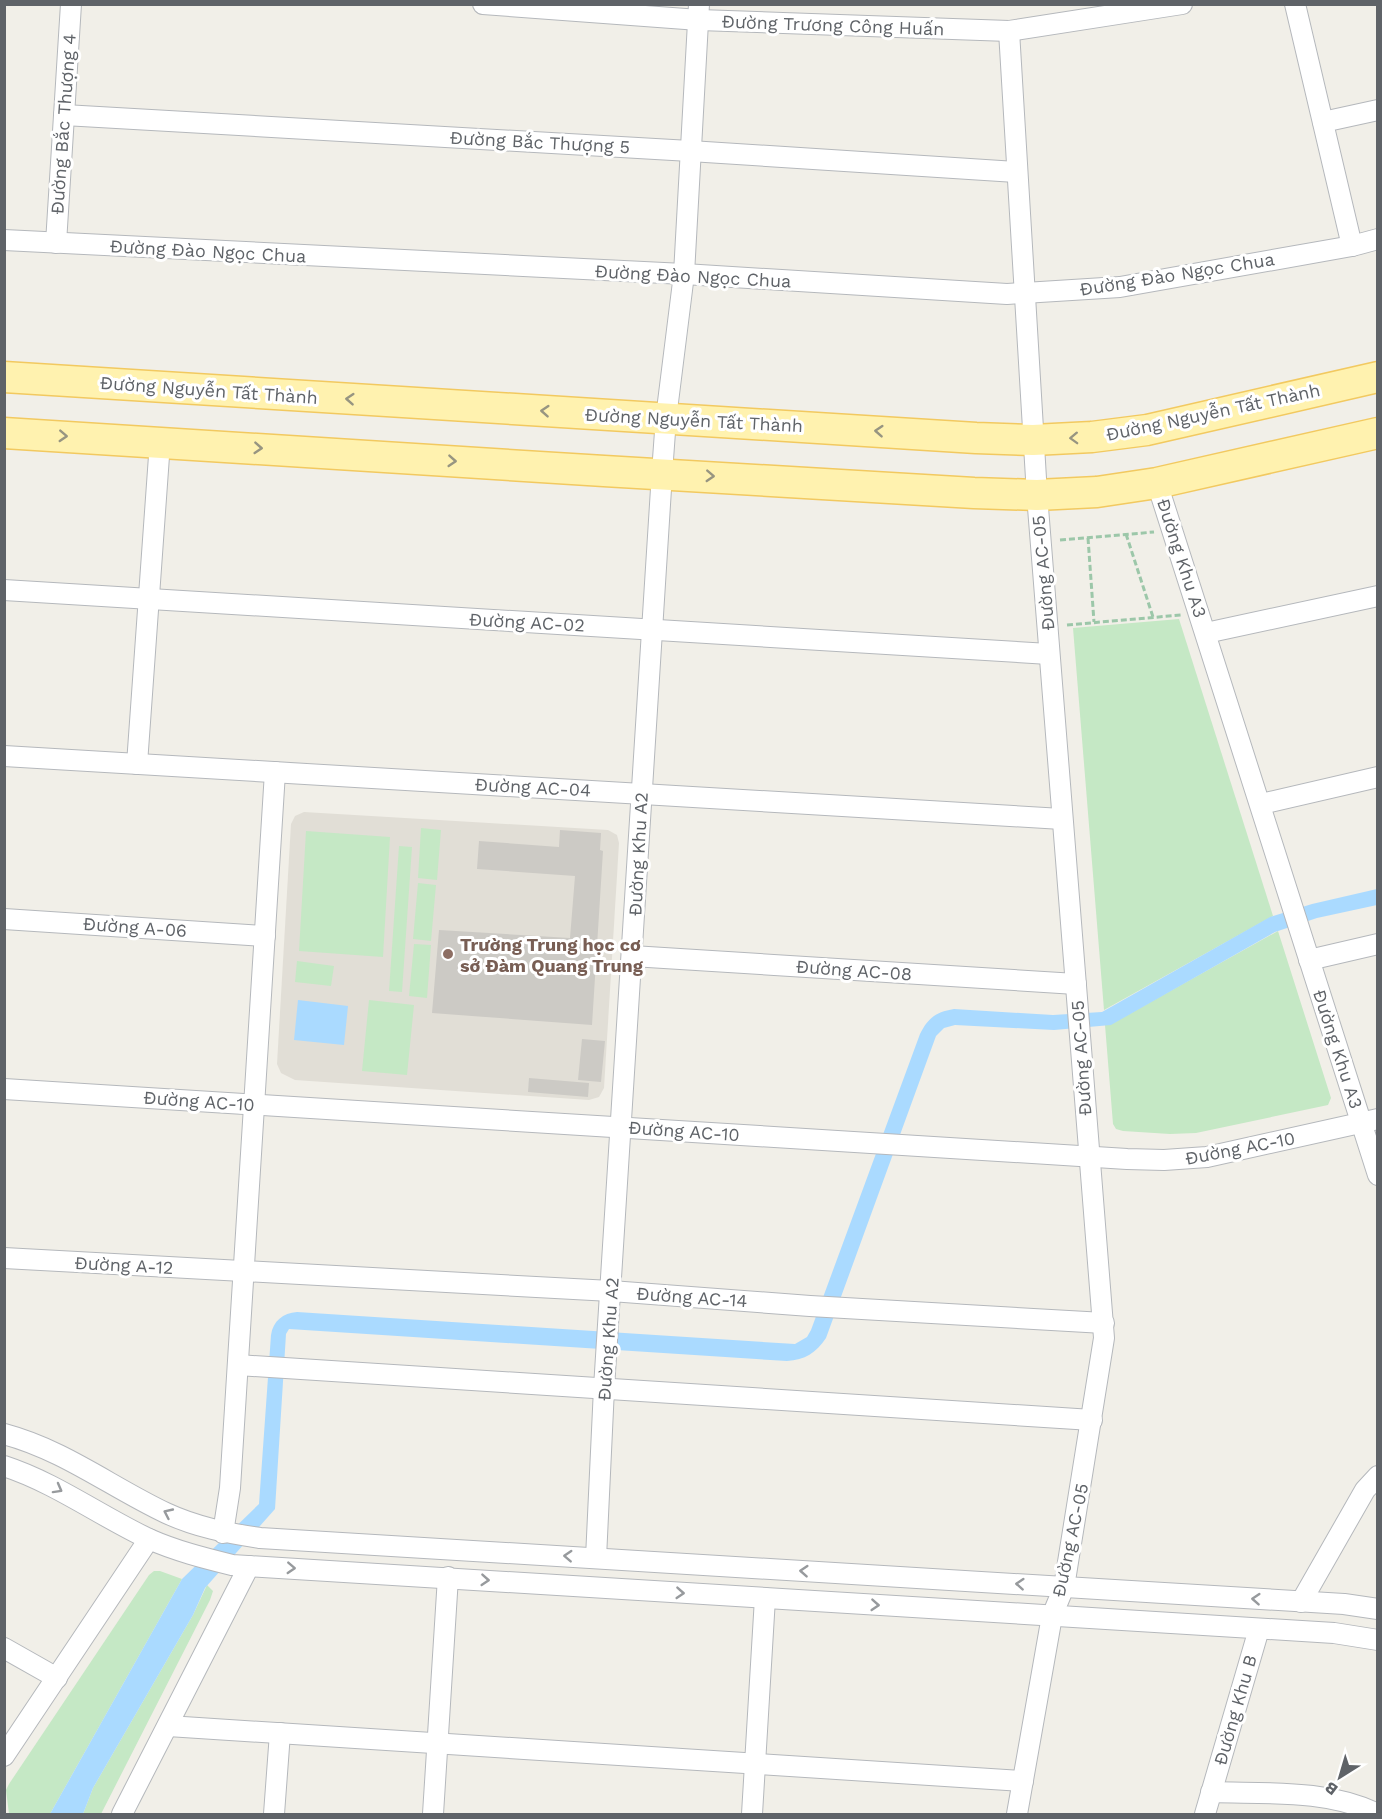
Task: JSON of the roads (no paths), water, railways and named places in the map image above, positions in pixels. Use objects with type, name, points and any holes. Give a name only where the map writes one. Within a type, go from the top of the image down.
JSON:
[{"type":"main road","name":"Đường Nguyễn Tất Thành","points":[[4,377],[1033,440],[1092,437],[1147,430],[1377,377]]},
{"type":"main road","points":[[4,433],[1036,495],[1097,492],[1157,483],[1377,433]]},
{"type":"street","name":"Đường Bắc Thượng 4","points":[[56,243],[71,4]]},
{"type":"street","name":"Đường Trương Công Huấn","points":[[483,4],[699,12],[1009,31],[1182,4]]},
{"type":"street","points":[[1295,4],[1352,246]]},
{"type":"street","name":"Đường Khu A2","points":[[596,1558],[604,1388],[662,473],[666,418],[684,274],[699,12]]},
{"type":"street","name":"Đường AC-05","points":[[1009,31],[1036,495],[1088,1158],[1104,1323],[1103,1353],[1064,1587],[1052,1616],[1017,1815]]},
{"type":"street","points":[[1323,122],[1377,110]]},
{"type":"street","name":"Đường Bắc Thượng 5","points":[[64,115],[1016,172]]},
{"type":"street","name":"Đường Đào Ngọc Chua","points":[[4,240],[684,274],[1026,294],[1120,287],[1352,246],[1377,239]]},
{"type":"street","points":[[137,764],[160,442]]},
{"type":"street","name":"Đường Khu A3","points":[[1157,483],[1309,960],[1369,1120],[1377,1175]]},
{"type":"street","name":"Đường AC-02","points":[[4,590],[1049,654]]},
{"type":"street","name":"Đường Khu A3","points":[[1206,633],[1377,597]]},
{"type":"street","name":"Đường AC-04","points":[[4,756],[1062,819]]},
{"type":"street","points":[[223,1533],[230,1488],[256,1104],[275,772]]},
{"type":"street","points":[[1261,804],[1377,777]]},
{"type":"street","name":"Đường A-06","points":[[4,919],[265,936]]},
{"type":"street","points":[[1309,960],[1377,945]]},
{"type":"street","name":"Đường AC-08","points":[[632,956],[1076,993]]},
{"type":"street","name":"Đường AC-10","points":[[4,1089],[871,1142],[1088,1158],[1164,1160],[1207,1157],[1369,1120]]},
{"type":"street","name":"Đường A-12","points":[[4,1258],[244,1271]]},
{"type":"street","name":"Đường AC-14","points":[[244,1271],[611,1291],[810,1306],[1104,1323]]},
{"type":"street","points":[[238,1365],[1092,1420]]},
{"type":"street","points":[[4,1434],[41,1446],[71,1460],[166,1513],[195,1525],[223,1533],[260,1538],[1301,1602],[1377,1609]]},
{"type":"street","points":[[4,1466],[45,1482],[150,1539],[199,1557],[241,1565],[1334,1633],[1377,1640]]},
{"type":"street","points":[[1301,1602],[1365,1490],[1377,1476]]},
{"type":"street","points":[[4,1756],[150,1539]]},
{"type":"street","points":[[122,1815],[168,1726],[241,1565]]},
{"type":"street","points":[[433,1815],[448,1577]]},
{"type":"street","points":[[752,1815],[765,1598]]},
{"type":"street","name":"Đường Khu B","points":[[1204,1815],[1259,1629]]},
{"type":"street","points":[[4,1648],[57,1678]]},
{"type":"street","points":[[168,1726],[1023,1781]]},
{"type":"street","points":[[274,1815],[280,1733]]},
{"type":"street","name":"Đường Khu B","points":[[1211,1792],[1318,1797],[1348,1802],[1377,1814]]},
{"type":"water","points":[[1377,889],[1377,905],[1317,918],[1275,932],[1111,1025],[1054,1030],[955,1025],[944,1028],[936,1036],[826,1338],[814,1352],[805,1357],[787,1361],[289,1329],[286,1334],[275,1509],[205,1588],[193,1615],[93,1788],[83,1814],[50,1814],[182,1579],[259,1504],[271,1335],[276,1322],[283,1316],[297,1312],[795,1344],[807,1337],[811,1330],[920,1034],[933,1017],[954,1009],[1053,1015],[1102,1012],[1270,917],[1312,904]]},
{"type":"water","points":[[298,1000],[348,1006],[344,1045],[294,1040]]},
{"type":"place","name":"Trường Trung học cơ sở Đàm Quang Trung","points":[[448,954]]}]
